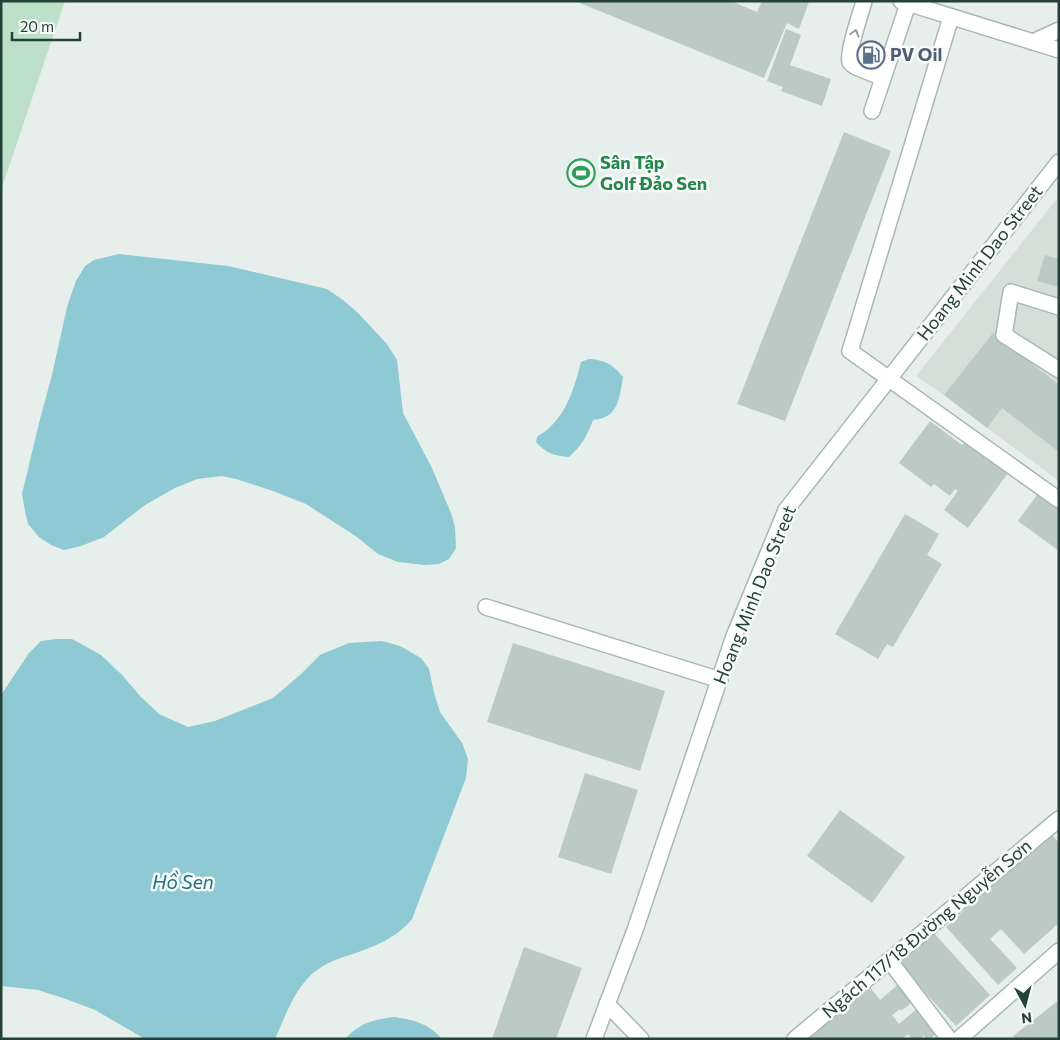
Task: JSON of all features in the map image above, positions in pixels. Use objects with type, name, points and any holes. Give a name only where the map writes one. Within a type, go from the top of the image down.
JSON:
[{"type":"street","points":[[864,1],[850,50],[850,60],[856,68],[883,78]]},
{"type":"street","points":[[872,111],[905,2],[1059,50]]},
{"type":"street","points":[[951,17],[850,351],[1059,500]]},
{"type":"street","points":[[1032,42],[1059,30]]},
{"type":"street","name":"Hoang Minh Dao Street","points":[[594,1039],[635,930],[734,636],[786,510],[1059,162]]},
{"type":"street","points":[[1059,307],[1011,292],[1004,335],[1059,370]]},
{"type":"street","points":[[486,607],[720,680]]},
{"type":"street","name":"Ngách 117/18 Đường Nguyễn Sơn","points":[[794,1039],[889,960],[1053,835],[1059,819]]},
{"type":"street","points":[[959,1039],[1059,951]]},
{"type":"street","points":[[889,960],[949,1039]]},
{"type":"street","points":[[607,1004],[641,1039]]},
{"type":"shaded area","points":[[1059,196],[1059,481],[916,376]]},
{"type":"green space","points":[[1,1],[65,1],[1,190]]},
{"type":"water","points":[[119,254],[228,266],[327,289],[358,313],[387,344],[397,360],[403,413],[432,468],[455,527],[456,548],[449,559],[439,564],[425,565],[398,562],[378,554],[357,537],[306,504],[273,491],[222,476],[197,479],[175,488],[145,505],[104,537],[81,546],[64,550],[51,545],[39,537],[28,524],[22,494],[67,307],[76,281],[85,266],[94,260]]},
{"type":"water","points":[[589,359],[600,360],[608,364],[623,377],[620,394],[610,414],[593,420],[584,440],[569,457],[559,456],[543,449],[536,442],[537,437],[548,429],[561,414],[573,389],[581,362]]},
{"type":"water","name":"Hồ Sen","points":[[72,639],[101,655],[159,714],[188,727],[215,721],[273,698],[320,655],[349,643],[382,641],[400,646],[421,658],[429,669],[440,712],[462,743],[468,759],[466,778],[412,919],[400,931],[385,941],[330,962],[309,977],[292,1001],[275,1039],[145,1039],[95,1010],[66,999],[38,990],[1,986],[1,695],[29,653],[41,641]]},
{"type":"water","points":[[394,1017],[420,1023],[431,1029],[442,1039],[345,1039],[362,1025]]},
{"type":"building","points":[[575,1],[731,1],[757,12],[762,1],[809,2],[799,29],[787,23],[764,78]]},
{"type":"building","points":[[786,29],[801,35],[790,65],[831,79],[822,106],[781,91],[783,87],[767,81]]},
{"type":"building","points":[[844,132],[891,151],[785,421],[737,404]]},
{"type":"building","points":[[1045,255],[1059,259],[1059,287],[1037,281]]},
{"type":"building","points":[[993,333],[1059,385],[1059,452],[1002,408],[987,428],[944,395]]},
{"type":"building","points":[[930,421],[962,445],[968,438],[1011,469],[968,528],[944,510],[958,491],[955,489],[950,496],[934,484],[931,487],[899,463]]},
{"type":"building","points":[[1040,491],[1059,504],[1059,551],[1018,521]]},
{"type":"building","points":[[905,514],[939,534],[927,555],[942,564],[893,647],[887,644],[878,659],[835,634]]},
{"type":"building","points":[[513,643],[665,691],[640,771],[487,722]]},
{"type":"building","points":[[585,773],[638,790],[611,874],[558,857]]},
{"type":"building","points":[[840,810],[905,857],[872,903],[807,856]]},
{"type":"building","points":[[1050,833],[1059,843],[1059,923],[1024,954],[1001,929],[990,939],[1017,968],[998,985],[946,927]]},
{"type":"building","points":[[933,932],[990,995],[956,1026],[898,963]]},
{"type":"building","points":[[524,947],[582,968],[556,1039],[492,1039]]},
{"type":"building","points":[[900,983],[915,1000],[901,1011],[900,1009],[892,1015],[899,1024],[920,1006],[940,1030],[930,1039],[926,1039],[924,1035],[920,1039],[912,1039],[908,1034],[902,1039],[807,1039],[869,986],[880,1000]]},
{"type":"building","points":[[1059,1000],[1059,1039],[1015,1039],[1013,1036]]},
{"type":"place","name":"PV Oil","points":[[871,55]]},
{"type":"place","name":"Sân Tập Golf Đảo Sen","points":[[581,173]]}]
